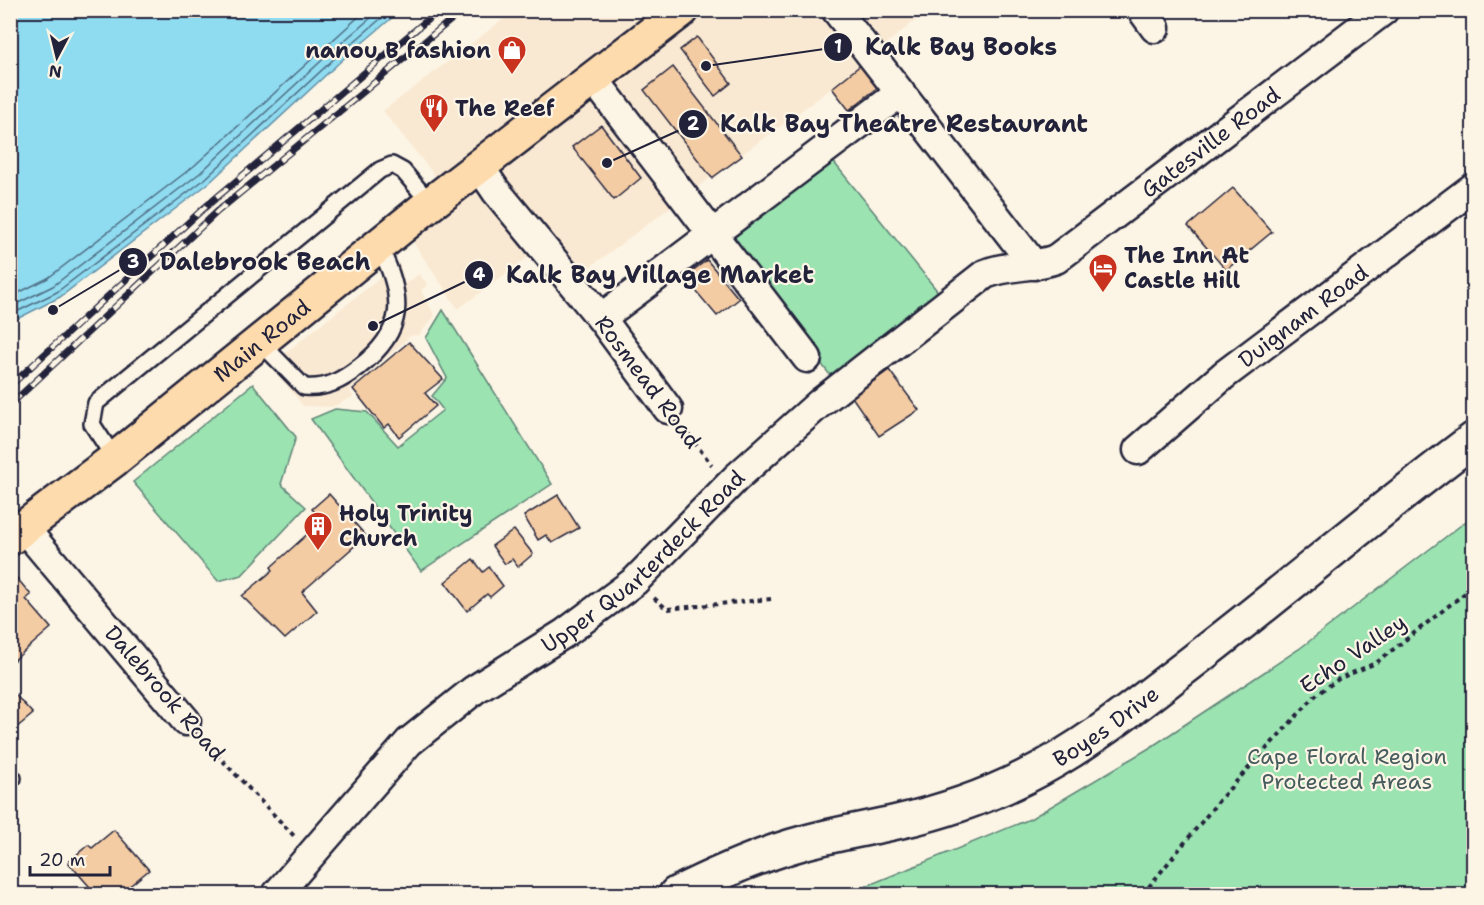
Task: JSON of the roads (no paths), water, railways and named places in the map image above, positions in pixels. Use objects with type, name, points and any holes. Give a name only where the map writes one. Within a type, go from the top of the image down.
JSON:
[{"type":"main road","name":"Main Road","points":[[17,533],[115,459],[479,166],[682,10]]},
{"type":"main road","name":"Boyes Drive","points":[[676,894],[730,868],[772,852],[950,808],[994,791],[1048,765],[1124,715],[1403,492],[1473,439]]},
{"type":"street","points":[[836,10],[1034,265]]},
{"type":"street","name":"Gatesville Road","points":[[1034,265],[1056,259],[1384,10]]},
{"type":"street","points":[[593,78],[807,358]]},
{"type":"street","points":[[601,318],[900,93]]},
{"type":"street","name":"Rosmead Road","points":[[479,166],[601,318],[668,409]]},
{"type":"street","name":"Duignam Road","points":[[1138,450],[1224,375],[1473,187]]},
{"type":"street","name":"Upper Quarterdeck Road","points":[[277,894],[409,742],[474,690],[565,633],[635,581],[728,486],[832,393],[986,274],[1005,266],[1034,265]]},
{"type":"street","name":"Dalebrook Road","points":[[17,533],[186,721]]},
{"type":"lane","points":[[115,459],[92,424],[96,403],[380,170],[392,165],[403,171],[431,204]]},
{"type":"lane","points":[[261,343],[304,387],[320,388],[343,379],[374,356],[391,335],[397,320],[397,298],[392,272],[379,246]]},
{"type":"water","points":[[11,10],[400,11],[341,61],[209,183],[60,297],[11,322]]},
{"type":"railway","points":[[10,386],[203,209],[439,10]]},
{"type":"railway","points":[[10,405],[218,211],[463,10]]},
{"type":"place","name":"Kalk Bay Books","points":[[706,66]]},
{"type":"place","name":"nanou B fashion","points":[[512,76]]},
{"type":"place","name":"The Reef","points":[[434,134]]},
{"type":"place","name":"Kalk Bay Theatre Restaurant","points":[[607,163]]},
{"type":"place","name":"The Inn At Castle Hill","points":[[1103,294]]},
{"type":"place","name":"Dalebrook Beach","points":[[53,310]]},
{"type":"place","name":"Kalk Bay Village Market","points":[[373,326]]},
{"type":"place","name":"Holy Trinity Church","points":[[318,552]]},
{"type":"park label","name":"Cape Floral Region Protected Areas","points":[[1347,768]]}]
